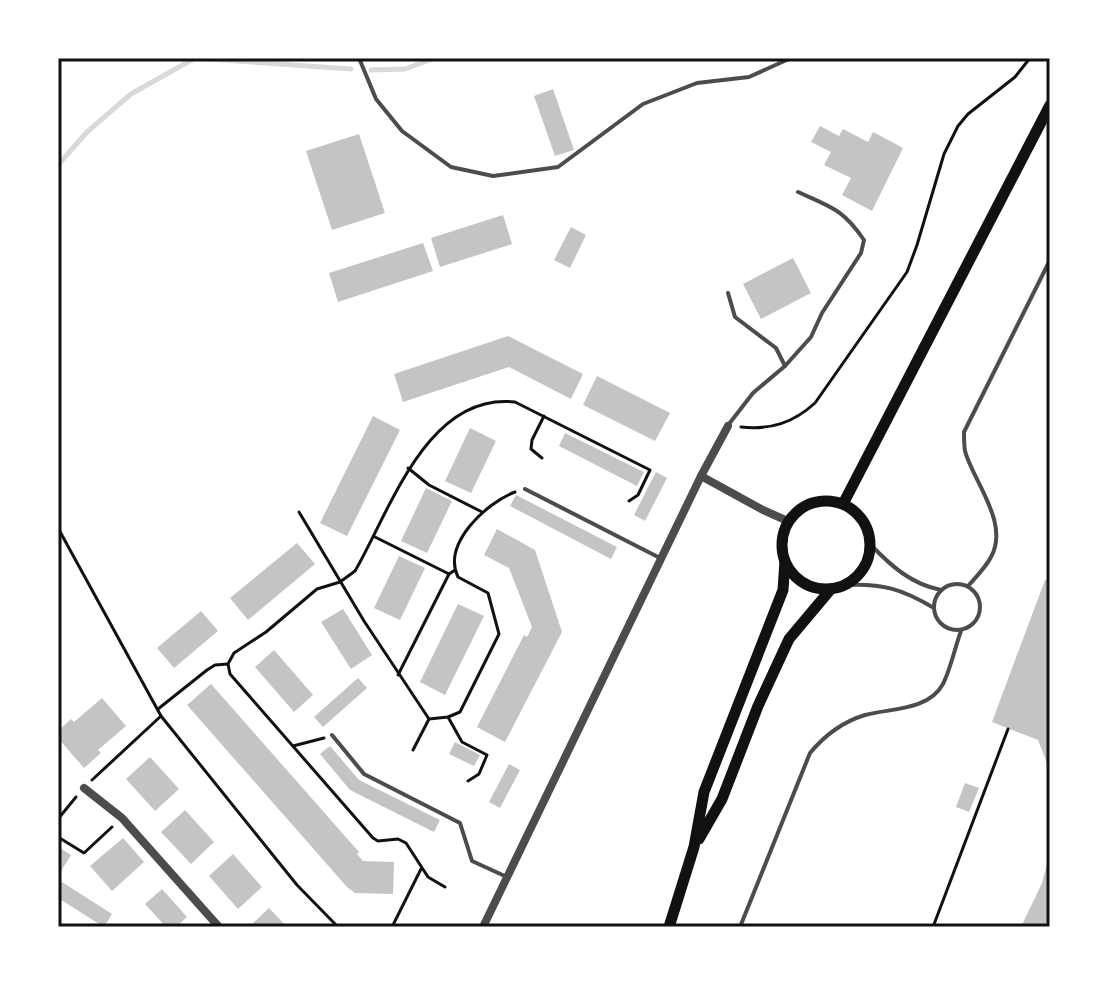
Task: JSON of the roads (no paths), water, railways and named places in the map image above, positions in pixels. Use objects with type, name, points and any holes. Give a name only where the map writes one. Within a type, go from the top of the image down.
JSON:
[{"type":"main road","points":[[843,504],[1050,105]]},
{"type":"main road","points":[[669,927],[694,847],[704,792],[783,590],[784,534],[790,522],[813,503],[833,502],[843,504],[859,516],[869,534],[870,544],[864,568],[845,585],[831,589],[804,583],[785,561]]},
{"type":"main road","points":[[694,847],[722,799],[758,706],[789,639],[831,589]]},
{"type":"street","points":[[483,927],[660,558],[728,426]]},
{"type":"street","points":[[701,476],[790,522]]},
{"type":"street","points":[[84,788],[122,818],[219,927]]},
{"type":"lane","points":[[359,58],[376,99],[402,131],[451,167],[493,176],[558,167],[643,104],[697,83],[749,77],[791,58]]},
{"type":"lane","points":[[728,426],[753,393],[785,366],[811,337],[822,313],[861,253],[864,240],[850,219],[798,192]]},
{"type":"lane","points":[[968,586],[992,556],[995,546],[987,496],[965,450],[964,432],[1050,260]]},
{"type":"lane","points":[[728,293],[735,317],[776,348],[785,366]]},
{"type":"lane","points":[[525,489],[660,558]]},
{"type":"lane","points":[[870,544],[902,575],[916,583],[941,590]]},
{"type":"lane","points":[[959,583],[968,586],[976,592],[981,611],[977,620],[961,631],[942,625],[936,618],[935,598],[949,585],[959,583]]},
{"type":"lane","points":[[845,585],[883,585],[934,608]]},
{"type":"lane","points":[[740,927],[810,753],[822,738],[864,715],[926,701],[942,685],[961,631]]},
{"type":"lane","points":[[332,735],[364,774],[460,823],[472,861],[507,877]]},
{"type":"waterway","points":[[58,165],[87,132],[131,94],[195,58],[351,69]]},
{"type":"waterway","points":[[371,70],[405,69],[435,58]]}]
